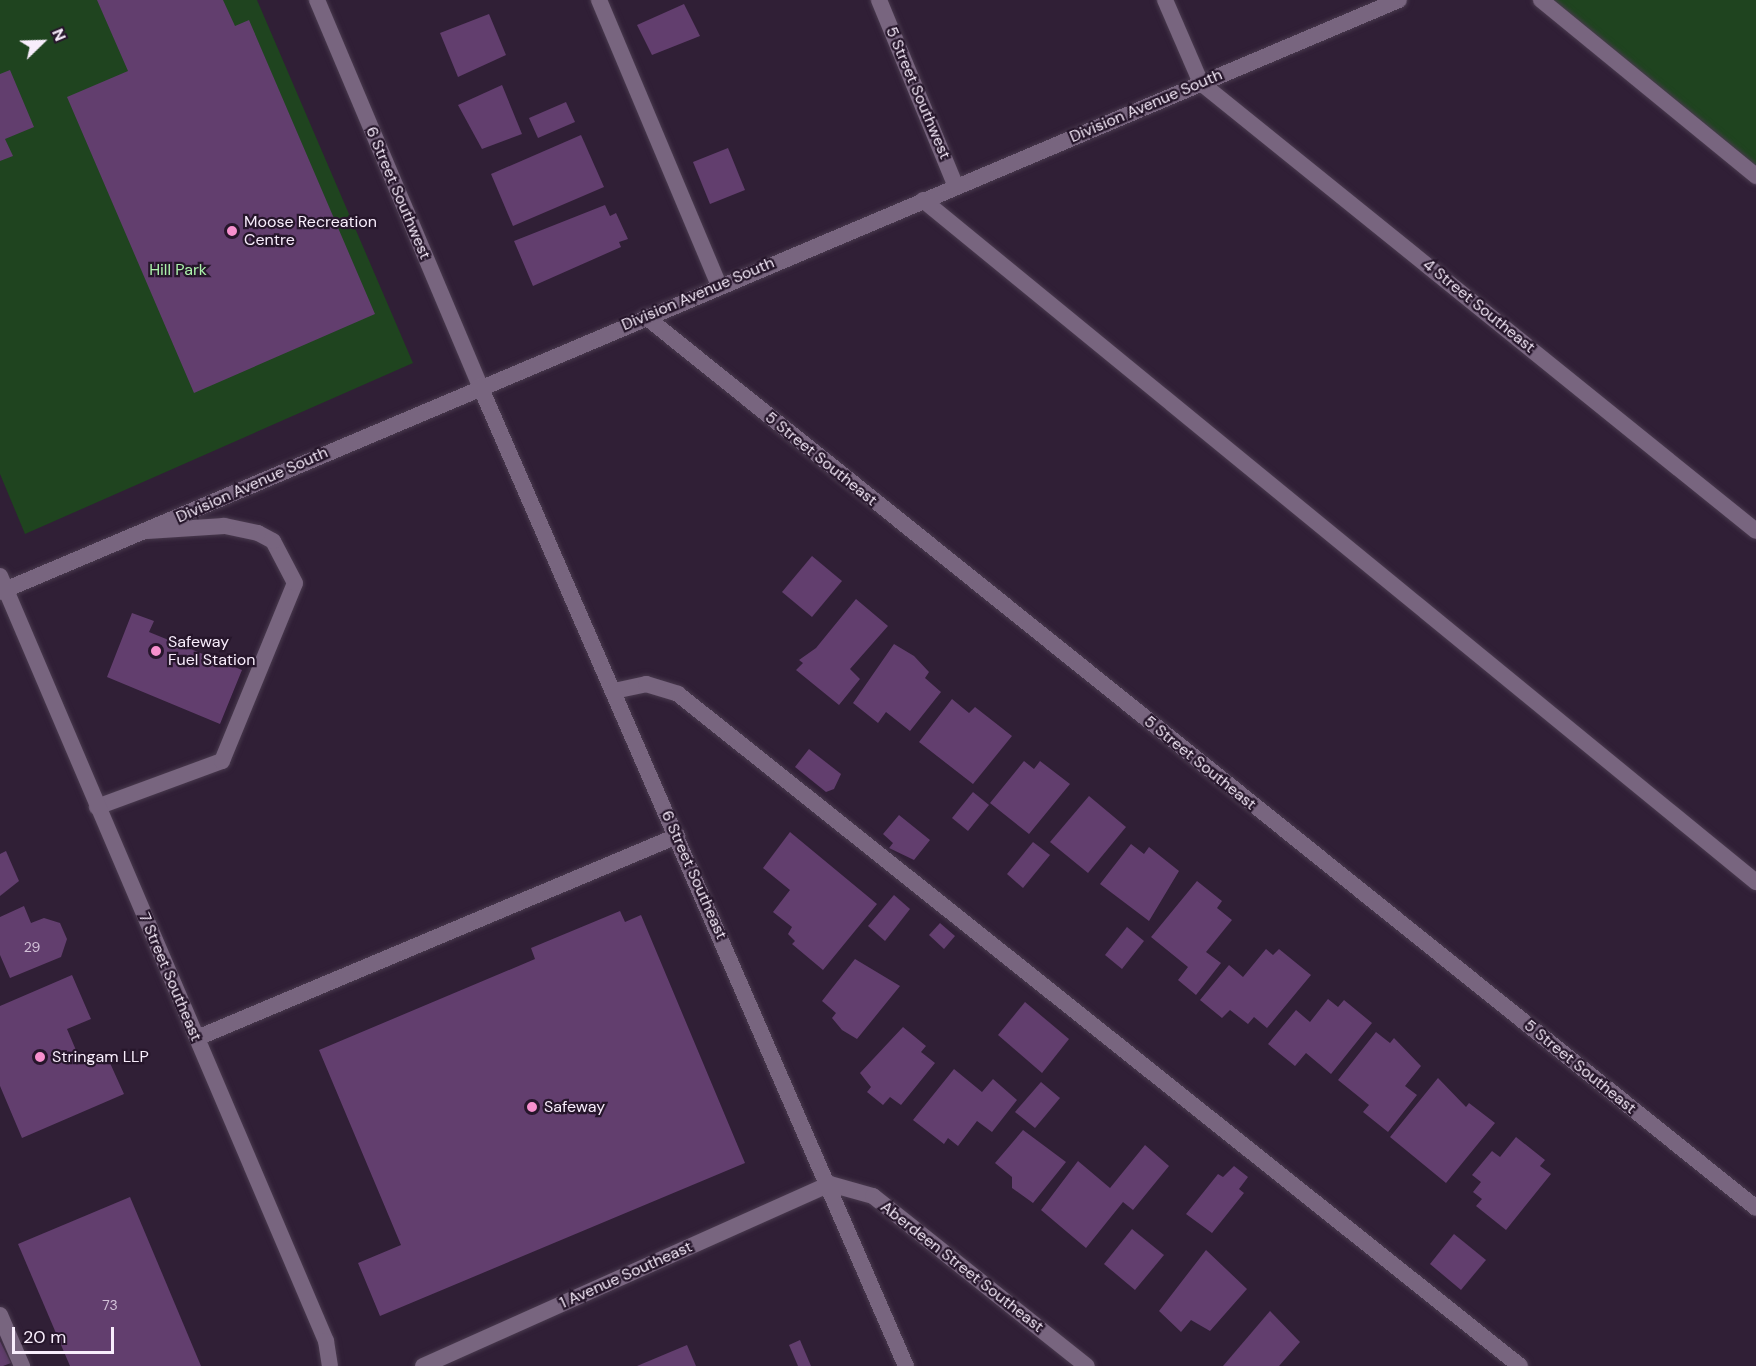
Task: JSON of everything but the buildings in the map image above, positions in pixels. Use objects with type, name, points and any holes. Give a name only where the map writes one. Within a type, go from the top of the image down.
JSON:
[{"type":"street","name":"6 Street Southwest","points":[[316,0],[480,386]]},
{"type":"street","points":[[599,0],[719,286]]},
{"type":"street","name":"5 Street Southwest","points":[[879,0],[956,187]]},
{"type":"street","points":[[1165,0],[1201,83]]},
{"type":"street","name":"Division Avenue South","points":[[2,586],[147,531],[480,386],[1398,0]]},
{"type":"street","points":[[1540,0],[1756,176]]},
{"type":"street","name":"4 Street Southeast","points":[[1201,83],[1756,531]]},
{"type":"street","points":[[923,200],[1756,882]]},
{"type":"street","name":"5 Street Southeast","points":[[646,317],[1756,1208]]},
{"type":"street","name":"6 Street Southeast","points":[[480,386],[830,1184],[906,1366]]},
{"type":"street","points":[[97,807],[222,761],[295,583],[273,541],[258,533],[224,526],[147,531]]},
{"type":"street","name":"7 Street Southeast","points":[[2,586],[326,1341],[330,1366]]},
{"type":"street","points":[[614,691],[646,684],[678,694],[1520,1366]]},
{"type":"street","points":[[196,1038],[677,836]]},
{"type":"street","name":"1 Avenue Southeast","points":[[423,1366],[830,1184]]},
{"type":"street","name":"Aberdeen Street Southeast","points":[[830,1184],[873,1196],[1087,1366]]},
{"type":"street","points":[[0,1315],[22,1366]]},
{"type":"green space","name":"Hill Park","points":[[0,0],[257,0],[413,363],[25,534],[0,474]]},
{"type":"green space","points":[[1544,0],[1756,0],[1756,172]]},
{"type":"place","name":"Moose Recreation Centre","points":[[232,231]]},
{"type":"place","name":"Safeway Fuel Station","points":[[156,651]]},
{"type":"place","name":"Stringam LLP","points":[[40,1057]]},
{"type":"place","name":"Safeway","points":[[532,1107]]}]
